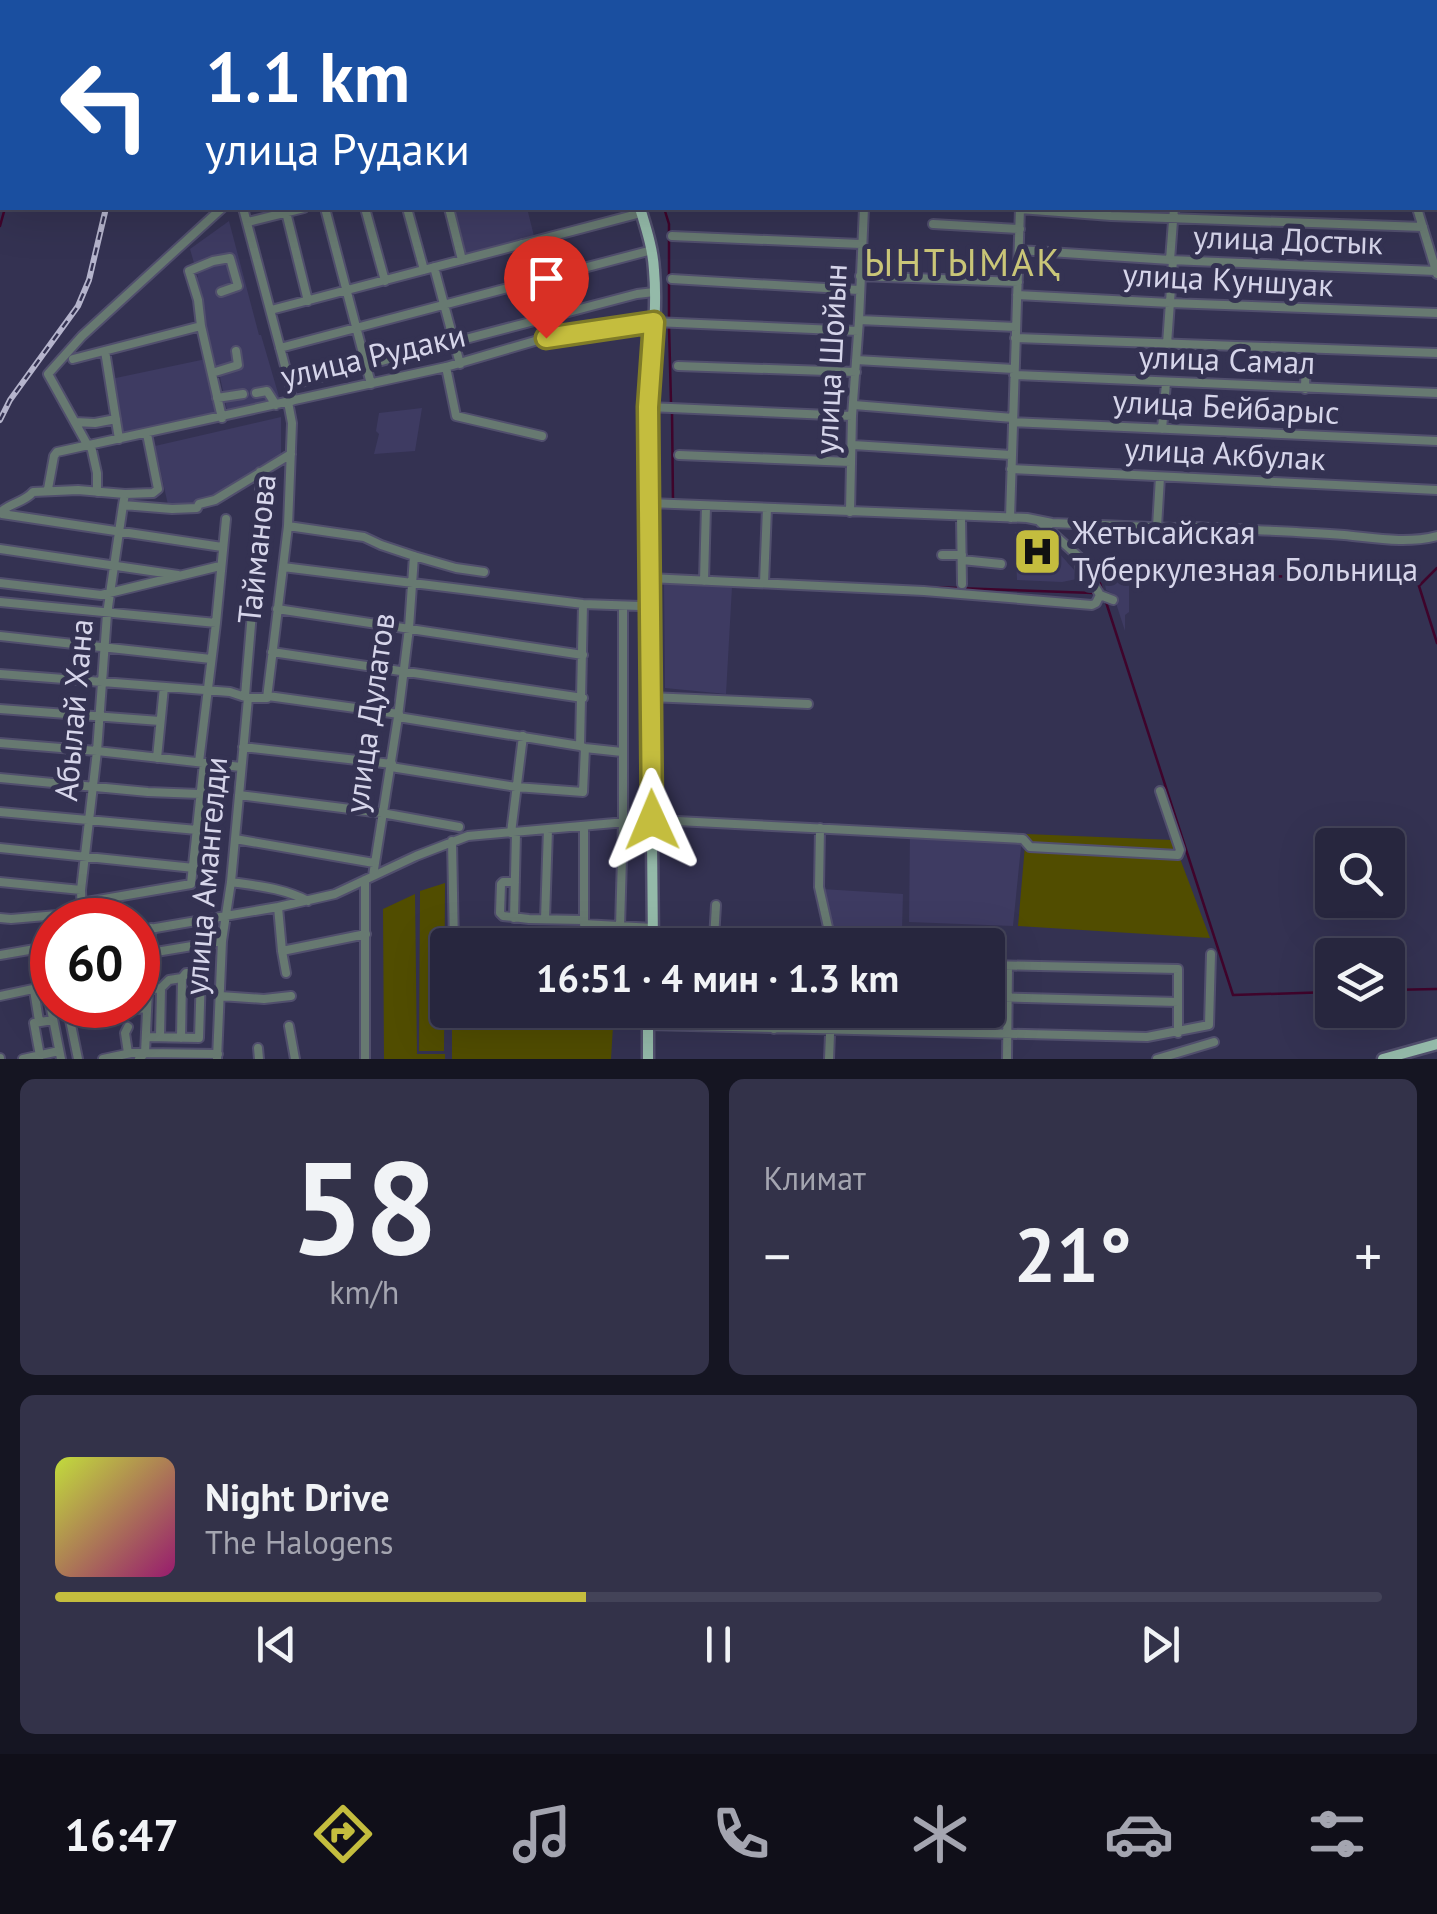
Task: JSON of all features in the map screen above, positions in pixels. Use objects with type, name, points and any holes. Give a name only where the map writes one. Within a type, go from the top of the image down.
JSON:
[{"type":"main road","points":[[640,210],[652,250],[654,292],[648,407],[655,504],[649,578],[655,698],[651,928]]},
{"type":"main road","points":[[636,821],[652,806]]},
{"type":"main road","points":[[636,821],[651,825]]},
{"type":"main road","points":[[650,1028],[650,1059]]},
{"type":"main road","points":[[1383,1059],[1437,1044]]},
{"type":"street","points":[[96,492],[97,472],[90,446],[48,374],[82,336],[220,210]]},
{"type":"street","name":"Тайманова","points":[[245,210],[290,385],[292,423],[288,526],[266,697]]},
{"type":"street","points":[[248,222],[295,210]]},
{"type":"street","points":[[326,210],[371,384]]},
{"type":"street","points":[[365,210],[385,281]]},
{"type":"street","points":[[408,210],[424,270]]},
{"type":"street","points":[[450,210],[462,260]]},
{"type":"street","points":[[271,310],[640,210]]},
{"type":"street","name":"улица Шойын","points":[[850,512],[864,210]]},
{"type":"street","points":[[1010,518],[1020,210]]},
{"type":"street","points":[[1097,210],[1423,227]]},
{"type":"street","points":[[1418,210],[1436,272]]},
{"type":"street","points":[[286,212],[308,301]]},
{"type":"street","points":[[1167,344],[1174,212]]},
{"type":"street","points":[[934,224],[1020,228]]},
{"type":"street","points":[[672,236],[861,244]]},
{"type":"street","points":[[522,244],[546,338]]},
{"type":"street","points":[[280,348],[652,250]]},
{"type":"street","name":"улица Достык","points":[[1018,250],[1436,272]]},
{"type":"street","points":[[221,292],[238,285],[230,258],[189,270],[222,418]]},
{"type":"street","points":[[434,267],[460,364]]},
{"type":"street","points":[[860,276],[1018,282]]},
{"type":"street","points":[[672,279],[860,290]]},
{"type":"street","points":[[290,385],[654,292]]},
{"type":"street","name":"улица Куншуак","points":[[1017,294],[1437,313]]},
{"type":"street","points":[[859,320],[1016,328]]},
{"type":"street","name":"улица Рудаки","points":[[48,490],[55,453],[446,368],[546,338],[654,322],[858,331]]},
{"type":"street","points":[[73,359],[201,326]]},
{"type":"street","points":[[1016,338],[1437,353]]},
{"type":"street","points":[[105,350],[119,440]]},
{"type":"street","points":[[1305,389],[1306,350]]},
{"type":"street","points":[[212,373],[238,364],[236,352]]},
{"type":"street","name":"улица Самал","points":[[856,360],[1166,383],[1437,393]]},
{"type":"street","points":[[678,366],[856,372]]},
{"type":"street","points":[[446,368],[456,416],[542,436]]},
{"type":"street","points":[[1162,429],[1166,383]]},
{"type":"street","points":[[256,393],[267,392],[276,405]]},
{"type":"street","points":[[217,398],[243,394]]},
{"type":"street","points":[[854,405],[1013,420]]},
{"type":"street","points":[[648,407],[852,416]]},
{"type":"street","points":[[75,422],[116,419]]},
{"type":"street","name":"улица Бейбарыс","points":[[1013,420],[1437,442]]},
{"type":"street","points":[[29,497],[32,492],[48,490],[155,492],[158,486],[147,434]]},
{"type":"street","points":[[852,446],[1011,455]]},
{"type":"street","points":[[123,505],[198,508],[291,454]]},
{"type":"street","points":[[678,454],[851,462]]},
{"type":"street","name":"улица Акбулак","points":[[1011,469],[1437,490]]},
{"type":"street","name":"улица Амангелди","points":[[218,1056],[222,940],[243,747],[260,472]]},
{"type":"street","points":[[1157,528],[1160,477]]},
{"type":"street","points":[[61,493],[29,497],[1,512],[222,547]]},
{"type":"street","name":"Абылай Хана","points":[[82,898],[98,751],[107,614],[125,494]]},
{"type":"street","points":[[147,508],[148,494]]},
{"type":"street","points":[[655,504],[1027,518],[1040,522],[1347,535],[1377,540],[1437,536]]},
{"type":"street","points":[[704,580],[706,506]]},
{"type":"street","points":[[764,583],[767,508]]},
{"type":"street","points":[[961,516],[962,584]]},
{"type":"street","points":[[131,898],[193,882],[207,691],[226,519]]},
{"type":"street","points":[[649,578],[924,590],[1092,605],[1105,597],[1081,574],[1079,557],[1040,522]]},
{"type":"street","points":[[288,526],[364,537],[414,556],[484,572]]},
{"type":"street","points":[[0,549],[182,576]]},
{"type":"street","points":[[942,554],[1001,564]]},
{"type":"street","name":"улица Дулатов","points":[[365,1059],[369,878],[399,715],[414,556]]},
{"type":"street","points":[[0,583],[101,595],[220,566]]},
{"type":"street","points":[[283,566],[583,604],[640,606],[650,600]]},
{"type":"street","points":[[0,602],[216,623]]},
{"type":"street","points":[[243,747],[582,793],[583,604]]},
{"type":"street","points":[[523,736],[516,787],[514,918],[620,928],[623,606]]},
{"type":"street","points":[[277,608],[583,655]]},
{"type":"street","points":[[0,636],[211,659]]},
{"type":"street","points":[[272,652],[582,698]]},
{"type":"street","points":[[0,674],[266,697],[622,752]]},
{"type":"street","points":[[157,758],[164,687]]},
{"type":"street","points":[[655,698],[808,704]]},
{"type":"street","points":[[0,709],[160,722]]},
{"type":"street","points":[[0,744],[241,767]]},
{"type":"street","points":[[0,778],[200,794]]},
{"type":"street","points":[[651,825],[1023,838],[1031,847],[1178,854],[1180,850],[1160,792]]},
{"type":"street","points":[[239,795],[460,828]]},
{"type":"street","points":[[0,812],[197,830]]},
{"type":"street","points":[[160,927],[335,894],[468,836],[636,821]]},
{"type":"street","points":[[584,826],[584,922]]},
{"type":"street","points":[[820,828],[819,887],[829,928]]},
{"type":"street","points":[[545,919],[548,829]]},
{"type":"street","points":[[235,839],[374,863]]},
{"type":"street","points":[[452,841],[454,928]]},
{"type":"street","points":[[0,848],[194,868]]},
{"type":"street","points":[[0,882],[82,890]]},
{"type":"street","points":[[231,882],[266,887],[308,901]]},
{"type":"street","points":[[715,928],[716,905]]},
{"type":"street","points":[[278,907],[286,973]]},
{"type":"street","points":[[0,918],[30,917]]},
{"type":"street","points":[[282,952],[366,934]]},
{"type":"street","points":[[160,952],[222,940]]},
{"type":"street","points":[[0,956],[30,950]]},
{"type":"street","points":[[762,1028],[1139,1038],[1178,1032],[1210,1024],[1211,954]]},
{"type":"street","points":[[1005,966],[1176,968],[1178,1032]]},
{"type":"street","points":[[1007,1059],[1008,966]]},
{"type":"street","points":[[146,1037],[160,1038],[181,1038],[199,1038],[200,972],[186,972],[182,978],[181,1038]]},
{"type":"street","points":[[160,1038],[162,993],[169,980],[182,978]]},
{"type":"street","points":[[0,996],[30,991]]},
{"type":"street","points":[[162,993],[182,999]]},
{"type":"street","points":[[201,1004],[291,996]]},
{"type":"street","points":[[1006,997],[1178,1002]]},
{"type":"street","points":[[161,1013],[181,1014]]},
{"type":"street","points":[[289,1026],[295,1059]]},
{"type":"street","points":[[35,1028],[44,1056]]},
{"type":"street","points":[[23,1059],[60,1055],[55,1028]]},
{"type":"street","points":[[70,1028],[78,1059]]},
{"type":"street","points":[[127,1028],[128,1053]]},
{"type":"street","points":[[142,1056],[146,1028]]},
{"type":"street","points":[[829,1059],[830,1030]]},
{"type":"street","points":[[1158,1059],[1214,1042]]},
{"type":"street","points":[[258,1048],[259,1059]]},
{"type":"street","points":[[102,1059],[128,1053],[218,1056]]},
{"type":"shaded area","points":[[451,210],[528,210],[535,240],[463,258]]},
{"type":"shaded area","points":[[229,221],[280,400],[231,413],[227,410],[194,279],[198,277],[190,249]]},
{"type":"shaded area","points":[[206,359],[218,415],[120,436],[111,379]]},
{"type":"shaded area","points":[[422,408],[415,451],[374,454],[379,413]]},
{"type":"shaded area","points":[[281,417],[281,454],[222,492],[198,502],[168,505],[155,446]]},
{"type":"shaded area","name":"Жетысайская Туберкулезная Больница","points":[[1015,532],[1040,532],[1075,571],[1077,579],[1017,580]]},
{"type":"shaded area","points":[[1107,569],[1129,572],[1125,631],[1113,594],[1106,590],[1103,575]]},
{"type":"shaded area","points":[[656,581],[660,581],[659,811],[655,811]]},
{"type":"shaded area","points":[[664,584],[732,587],[726,694],[665,688]]},
{"type":"shaded area","points":[[910,831],[1022,837],[1013,926],[909,922]]},
{"type":"shaded area","points":[[1026,834],[1173,840],[1210,938],[1018,926]]},
{"type":"shaded area","points":[[445,883],[445,928],[430,928],[430,1028],[444,1028],[444,1051],[419,1051],[420,891]]},
{"type":"shaded area","points":[[822,889],[903,894],[902,928],[832,928]]},
{"type":"shaded area","points":[[415,894],[417,1054],[445,1054],[445,1059],[384,1059],[383,909]]},
{"type":"shaded area","points":[[452,1028],[613,1028],[611,1059],[452,1059]]},
{"type":"waterway","points":[[0,226],[4,210]]},
{"type":"waterway","points":[[665,210],[669,234]]},
{"type":"waterway","points":[[669,239],[669,319]]},
{"type":"waterway","points":[[669,326],[671,403]]},
{"type":"waterway","points":[[672,411],[673,502]]},
{"type":"waterway","points":[[657,504],[657,576]]},
{"type":"waterway","points":[[1103,594],[1098,575],[1099,568],[1107,566],[1258,576],[1410,578],[1419,586],[1437,643]]},
{"type":"waterway","points":[[1420,585],[1437,568]]},
{"type":"waterway","points":[[657,582],[657,694]]},
{"type":"waterway","points":[[901,586],[1093,593]]},
{"type":"waterway","points":[[1106,602],[1233,995],[1315,993]]},
{"type":"waterway","points":[[657,702],[657,809]]},
{"type":"waterway","points":[[1405,990],[1437,989]]},
{"type":"railway","points":[[0,420],[10,400],[78,306],[89,280],[106,210]]},
{"type":"place","name":"Жетысайская Туберкулезная Больница","points":[[1037,551]]},
{"type":"district","name":"ЫНТЫМАҚ","points":[[963,263]]},
{"type":"route","points":[[546,338],[654,322],[648,407],[652,820]]}]
